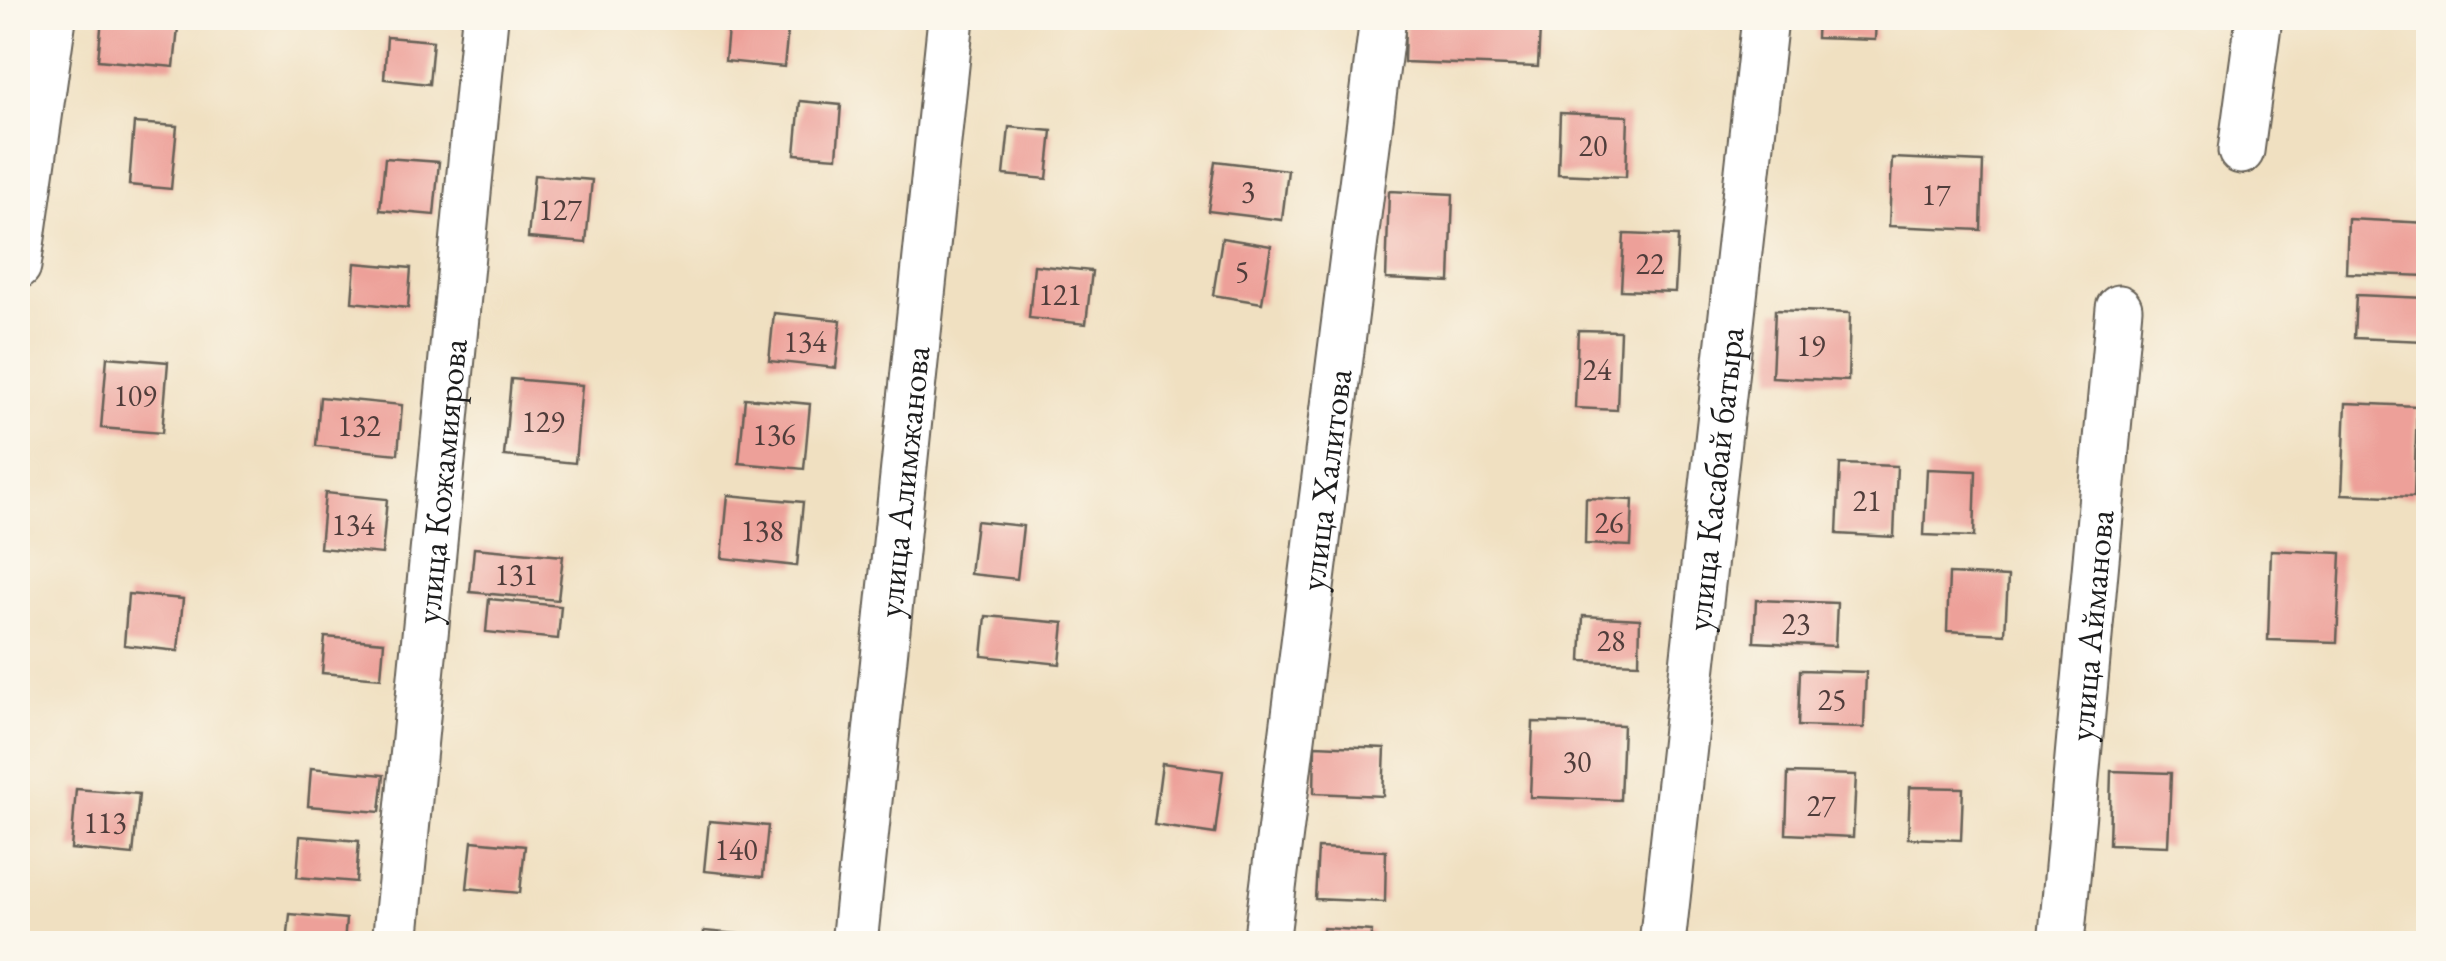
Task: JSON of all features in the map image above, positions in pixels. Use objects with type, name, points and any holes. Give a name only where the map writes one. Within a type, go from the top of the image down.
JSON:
[{"type":"street","points":[[18,266],[54,18]]},
{"type":"street","name":"улица Кожамиярова","points":[[395,944],[485,18]]},
{"type":"street","name":"улица Алимжанова","points":[[854,944],[951,18]]},
{"type":"street","name":"улица Халитова","points":[[1266,944],[1383,18]]},
{"type":"street","name":"улица Касабай батыра","points":[[1662,944],[1765,18]]},
{"type":"street","points":[[2242,151],[2259,18]]},
{"type":"street","name":"улица Айманова","points":[[2061,944],[2118,308]]},
{"type":"building","points":[[102,18],[179,18],[174,67],[98,60]]},
{"type":"building","points":[[729,18],[789,20],[784,67],[725,61]]},
{"type":"building","points":[[1817,18],[1876,18],[1875,40],[1816,38]]},
{"type":"building","points":[[1405,23],[1540,28],[1538,67],[1404,62]]},
{"type":"building","points":[[387,37],[433,41],[429,84],[384,79]]},
{"type":"building","points":[[800,101],[841,105],[837,157],[795,154]]},
{"type":"building","points":[[1560,113],[1628,116],[1626,177],[1558,174]]},
{"type":"building","points":[[134,123],[177,126],[171,189],[129,185]]},
{"type":"building","points":[[1009,127],[1052,131],[1047,179],[1004,175]]},
{"type":"building","points":[[385,158],[439,162],[434,215],[380,210]]},
{"type":"building","points":[[1892,158],[1983,162],[1981,230],[1889,226]]},
{"type":"building","points":[[1215,161],[1288,170],[1282,220],[1208,211]]},
{"type":"building","points":[[534,175],[592,180],[586,243],[528,238]]},
{"type":"building","points":[[1389,191],[1453,194],[1450,282],[1386,279]]},
{"type":"building","points":[[2348,219],[2428,223],[2428,276],[2346,273]]},
{"type":"building","points":[[1624,234],[1678,236],[1675,292],[1621,290]]},
{"type":"building","points":[[1222,238],[1271,246],[1262,303],[1213,295]]},
{"type":"building","points":[[355,263],[411,268],[408,308],[352,302]]},
{"type":"building","points":[[1034,265],[1092,271],[1086,324],[1029,318]]},
{"type":"building","points":[[2356,295],[2426,298],[2425,341],[2354,338]]},
{"type":"building","points":[[1775,310],[1850,313],[1848,381],[1772,377]]},
{"type":"building","points":[[774,313],[841,320],[836,368],[769,361]]},
{"type":"building","points":[[1578,330],[1620,331],[1617,410],[1575,408]]},
{"type":"building","points":[[107,357],[168,362],[162,433],[101,428]]},
{"type":"building","points":[[511,379],[582,385],[575,463],[504,456]]},
{"type":"building","points":[[320,397],[402,405],[398,454],[316,446]]},
{"type":"building","points":[[745,398],[810,404],[804,469],[739,463]]},
{"type":"building","points":[[2346,403],[2417,406],[2414,497],[2342,494]]},
{"type":"building","points":[[1840,464],[1897,466],[1894,537],[1837,534]]},
{"type":"building","points":[[1927,469],[1976,471],[1974,537],[1924,535]]},
{"type":"building","points":[[325,493],[387,499],[382,554],[320,548]]},
{"type":"building","points":[[728,495],[803,502],[797,566],[722,558]]},
{"type":"building","points":[[1586,498],[1633,500],[1631,546],[1585,544]]},
{"type":"building","points":[[976,521],[1023,526],[1017,579],[970,574]]},
{"type":"building","points":[[474,548],[563,556],[558,600],[470,592]]},
{"type":"building","points":[[2271,550],[2341,553],[2337,642],[2268,640]]},
{"type":"building","points":[[1949,574],[2008,577],[2005,634],[1947,631]]},
{"type":"building","points":[[128,594],[183,599],[178,651],[124,645]]},
{"type":"building","points":[[489,599],[561,606],[558,639],[486,632]]},
{"type":"building","points":[[1756,600],[1837,603],[1835,646],[1754,642]]},
{"type":"building","points":[[986,616],[1064,623],[1060,664],[982,656]]},
{"type":"building","points":[[1583,616],[1640,619],[1639,663],[1581,661]]},
{"type":"building","points":[[325,637],[384,642],[381,678],[322,673]]},
{"type":"building","points":[[1800,670],[1866,672],[1864,728],[1798,726]]},
{"type":"building","points":[[1533,722],[1623,725],[1620,800],[1530,797]]},
{"type":"building","points":[[1315,745],[1385,748],[1383,796],[1314,793]]},
{"type":"building","points":[[1162,763],[1223,771],[1215,834],[1154,825]]},
{"type":"building","points":[[311,768],[384,775],[380,812],[308,806]]},
{"type":"building","points":[[2111,771],[2171,773],[2168,846],[2109,844]]},
{"type":"building","points":[[1788,773],[1856,775],[1853,837],[1786,834]]},
{"type":"building","points":[[1910,787],[1963,788],[1961,840],[1908,838]]},
{"type":"building","points":[[76,789],[139,794],[133,855],[71,849]]},
{"type":"building","points":[[709,821],[768,826],[763,877],[704,871]]},
{"type":"building","points":[[300,836],[359,841],[356,882],[297,877]]},
{"type":"building","points":[[472,841],[525,846],[520,893],[467,888]]},
{"type":"building","points":[[1318,848],[1386,851],[1385,902],[1315,899]]},
{"type":"building","points":[[290,914],[346,919],[344,944],[287,944]]},
{"type":"building","points":[[1323,928],[1372,931],[1371,944],[1323,944]]},
{"type":"building","points":[[704,931],[758,936],[757,944],[703,944]]}]
